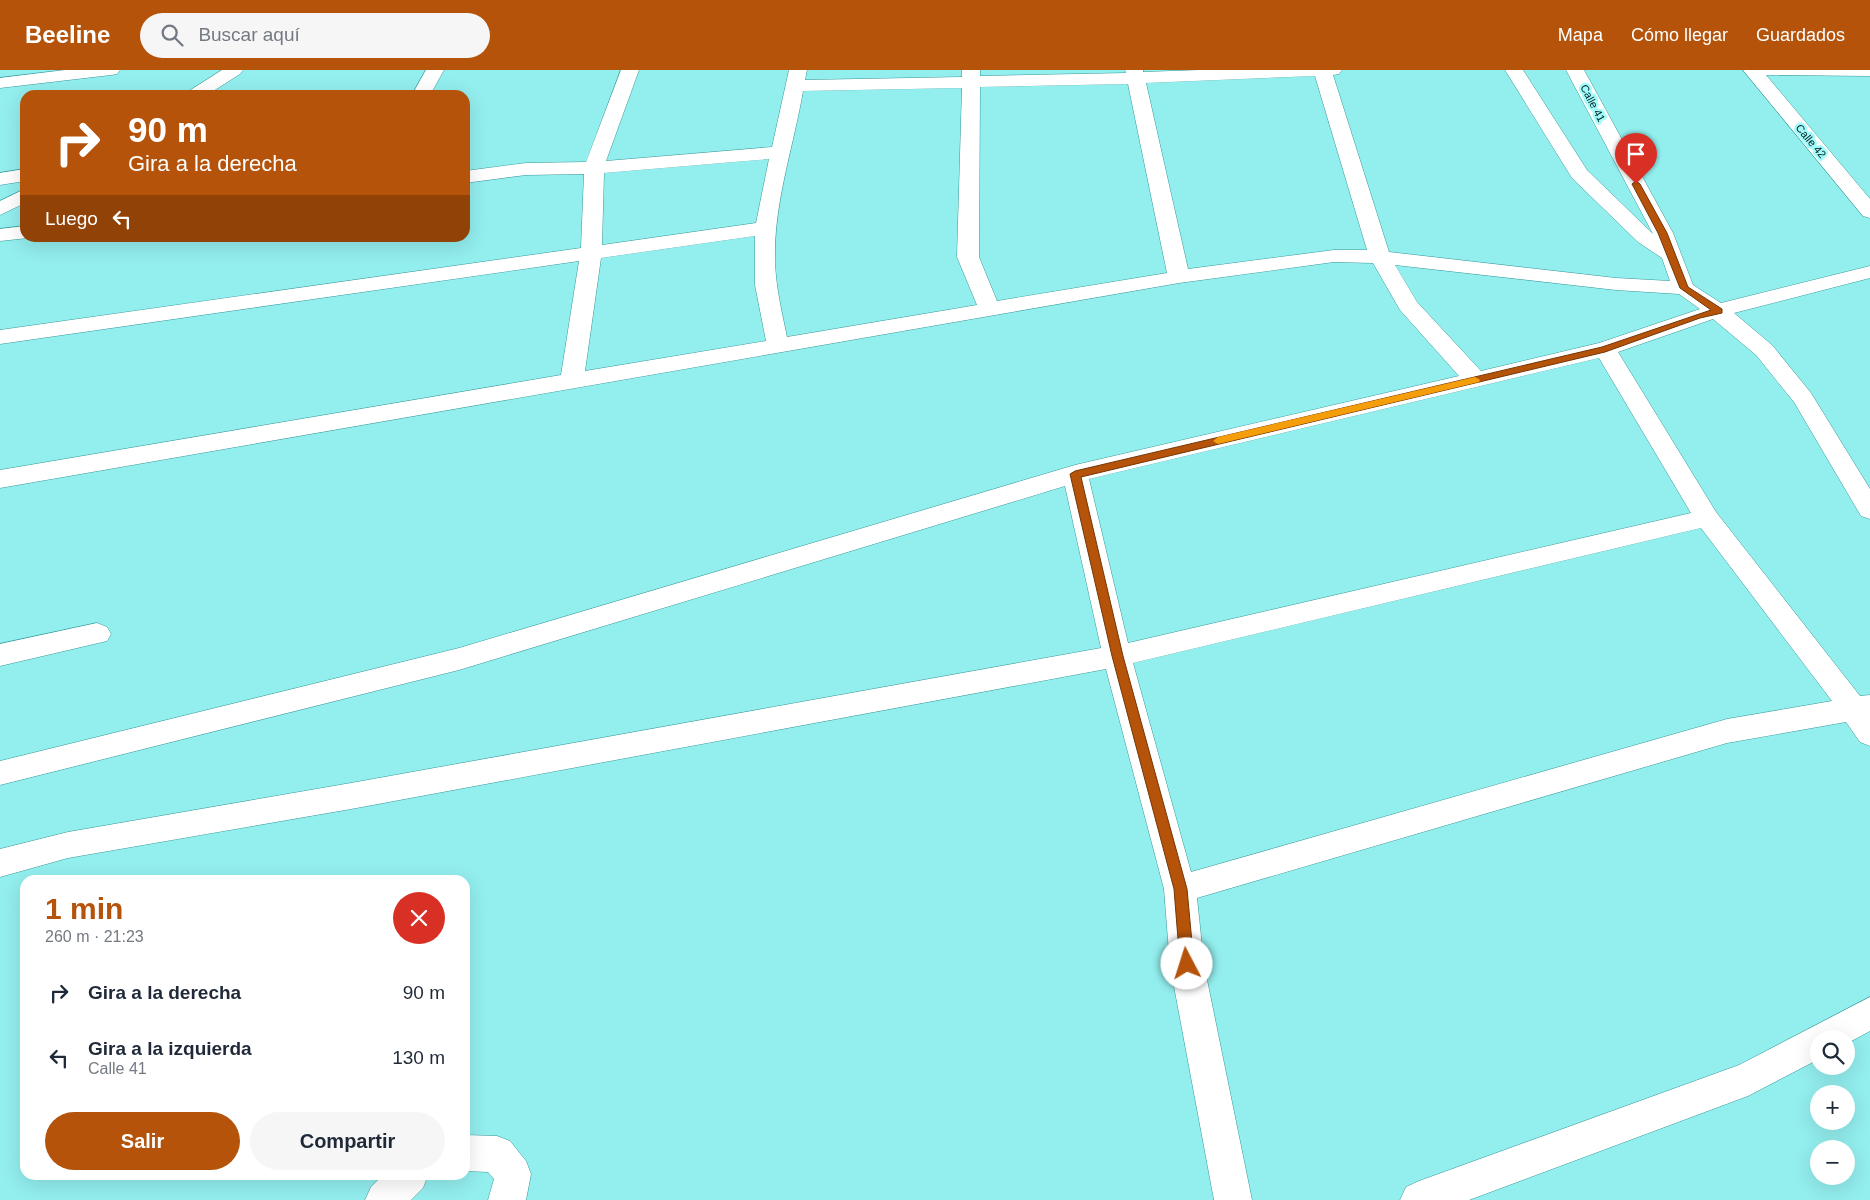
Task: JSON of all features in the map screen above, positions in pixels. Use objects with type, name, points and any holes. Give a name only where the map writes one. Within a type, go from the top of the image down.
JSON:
[{"type":"street","points":[[0,83],[51,73],[111,70]]},
{"type":"street","points":[[207,90],[236,78],[247,70]]},
{"type":"street","points":[[424,90],[435,70]]},
{"type":"street","points":[[572,382],[591,251],[594,168],[630,70]]},
{"type":"street","points":[[1322,70],[1380,257],[1408,305],[1476,380]]},
{"type":"street","points":[[778,347],[764,276],[766,228],[780,152],[797,78],[1333,70]]},
{"type":"street","points":[[1514,70],[1579,174],[1645,238],[1669,252]]},
{"type":"street","name":"Calle 41","points":[[1575,70],[1662,233],[1684,288]]},
{"type":"street","name":"Calle 42","points":[[1752,70],[1870,212]]},
{"type":"street","points":[[1759,70],[1870,71]]},
{"type":"street","points":[[1134,74],[1179,278]]},
{"type":"street","points":[[971,76],[968,257],[990,310]]},
{"type":"street","points":[[470,176],[526,169],[594,168],[780,152]]},
{"type":"street","points":[[0,179],[20,176]]},
{"type":"street","points":[[0,209],[20,198]]},
{"type":"street","points":[[0,337],[591,251],[766,228]]},
{"type":"street","points":[[0,235],[20,233]]},
{"type":"street","points":[[0,479],[1179,278],[1334,256],[1380,257],[1616,284],[1684,288],[1718,311],[1764,350],[1803,398],[1870,510]]},
{"type":"street","points":[[0,773],[459,659],[1075,474],[1605,349],[1697,316],[1870,272]]},
{"type":"street","points":[[1605,349],[1707,518],[1862,707],[1870,734]]},
{"type":"street","points":[[1075,474],[1117,656],[1180,889],[1187,964],[1233,1200]]},
{"type":"street","points":[[0,863],[68,845],[1117,656],[1707,518]]},
{"type":"street","points":[[0,656],[97,634]]},
{"type":"street","points":[[1180,889],[1727,731],[1862,707]]},
{"type":"street","points":[[1839,1030],[1870,1013]]},
{"type":"street","points":[[1419,1200],[1748,1079],[1810,1046]]},
{"type":"street","points":[[470,1153],[497,1154],[513,1174],[507,1200]]},
{"type":"street","points":[[384,1200],[405,1180]]},
{"type":"slow traffic","points":[[1218,441],[1475,380]]},
{"type":"route","points":[[1187,964],[1180,889],[1117,656],[1075,474],[1605,349],[1697,316],[1718,311],[1684,288],[1662,233],[1636,184]]}]
